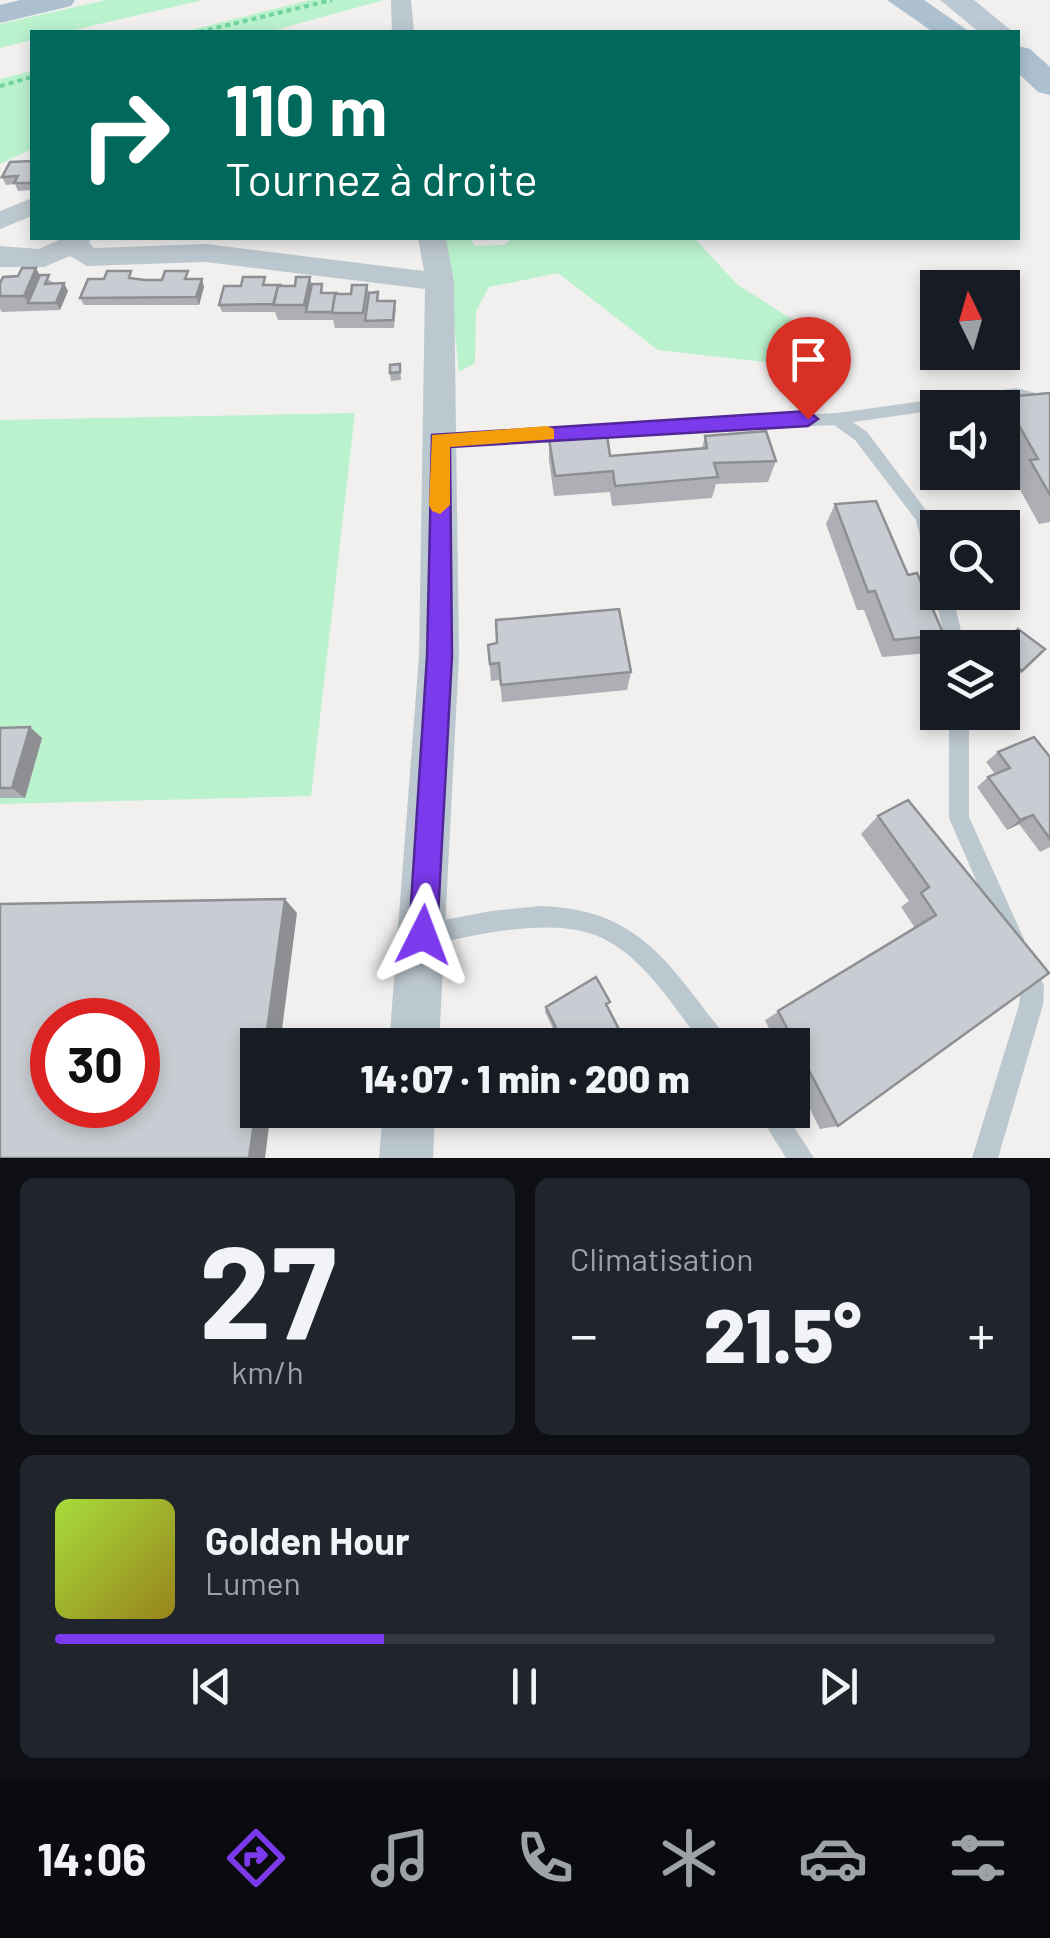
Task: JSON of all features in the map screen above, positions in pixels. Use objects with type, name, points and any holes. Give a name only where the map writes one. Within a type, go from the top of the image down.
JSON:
[{"type":"main road","points":[[0,14],[60,0]]},
{"type":"main road","points":[[902,0],[951,11],[984,30]]},
{"type":"main road","points":[[1020,55],[1050,84]]},
{"type":"main road","points":[[1020,84],[1050,110]]},
{"type":"street","points":[[402,0],[403,30]]},
{"type":"street","points":[[951,11],[994,30]]},
{"type":"street","points":[[0,221],[30,207]]},
{"type":"street","points":[[0,255],[5,259],[44,258],[76,240],[87,257],[206,253],[440,282]]},
{"type":"street","points":[[415,1028],[440,656],[440,282],[432,240]]},
{"type":"street","points":[[406,1158],[408,1128]]},
{"type":"lane","points":[[440,440],[837,419],[1017,393],[1050,402]]},
{"type":"lane","points":[[837,419],[861,436],[920,513]]},
{"type":"lane","points":[[959,730],[959,818],[1034,986],[986,1158]]},
{"type":"lane","points":[[423,935],[500,921],[578,918],[610,929],[660,973],[704,1028]]},
{"type":"lane","points":[[780,1128],[801,1158]]},
{"type":"path","points":[[207,30],[332,0]]},
{"type":"path","points":[[0,86],[30,78]]},
{"type":"green space","points":[[106,0],[203,0],[74,30],[30,30],[30,40],[0,48],[0,24]]},
{"type":"green space","points":[[310,0],[384,0],[275,30],[191,30]]},
{"type":"green space","points":[[30,72],[30,150],[0,164],[0,79]]},
{"type":"green space","points":[[445,240],[472,240],[474,246],[504,245],[510,240],[696,240],[738,285],[809,330],[819,343],[818,368],[658,350],[558,273],[489,287],[476,311],[475,363],[459,372]]},
{"type":"green space","points":[[355,413],[311,796],[0,804],[0,420]]},
{"type":"building","points":[[30,161],[30,183],[14,183],[18,176],[2,177],[10,162]]},
{"type":"building","points":[[22,268],[36,268],[24,296],[0,296],[3,277],[18,276]]},
{"type":"building","points":[[107,271],[131,271],[129,278],[162,280],[165,271],[188,271],[185,279],[202,279],[196,297],[80,298],[88,279],[104,279]]},
{"type":"building","points":[[40,275],[49,275],[45,284],[64,283],[56,303],[28,303]]},
{"type":"building","points":[[243,277],[265,277],[263,285],[282,285],[278,286],[274,304],[219,305],[224,286],[241,286]]},
{"type":"building","points":[[296,277],[310,277],[304,305],[273,305],[278,286],[295,286]]},
{"type":"building","points":[[312,284],[322,284],[321,293],[338,293],[332,312],[306,312]]},
{"type":"building","points":[[352,285],[367,285],[363,313],[332,313],[335,294],[351,294]]},
{"type":"building","points":[[378,292],[377,301],[395,301],[393,320],[365,321],[369,293]]},
{"type":"building","points":[[400,364],[400,372],[390,373],[390,365]]},
{"type":"building","points":[[1050,393],[1050,495],[1030,460],[1038,459],[1020,427],[1020,396]]},
{"type":"building","points":[[766,431],[776,461],[714,463],[718,477],[615,486],[613,471],[555,476],[549,439],[607,435],[610,456],[707,448],[705,436]]},
{"type":"building","points":[[876,501],[908,575],[917,573],[920,580],[920,610],[933,610],[942,630],[920,630],[920,637],[894,640],[875,591],[868,592],[835,504]]},
{"type":"building","points":[[619,609],[631,672],[501,685],[499,663],[490,664],[488,645],[497,643],[496,620]]},
{"type":"building","points":[[1020,630],[1045,649],[1020,669]]},
{"type":"building","points":[[30,727],[12,788],[0,788],[0,728]]},
{"type":"building","points":[[1034,737],[1050,757],[1050,839],[1033,815],[1020,820],[988,777],[1010,768],[998,752]]},
{"type":"building","points":[[908,800],[1049,973],[838,1126],[810,1072],[810,1028],[787,1028],[778,1011],[936,915],[921,893],[929,887],[878,816]]},
{"type":"building","points":[[285,899],[267,1028],[240,1028],[240,1128],[253,1128],[249,1158],[0,1158],[0,904]]},
{"type":"building","points":[[596,977],[618,1028],[556,1028],[546,1007]]},
{"type":"slow traffic","points":[[440,505],[440,440],[547,434]]},
{"type":"route","points":[[423,935],[440,656],[440,440],[808,419]]}]
